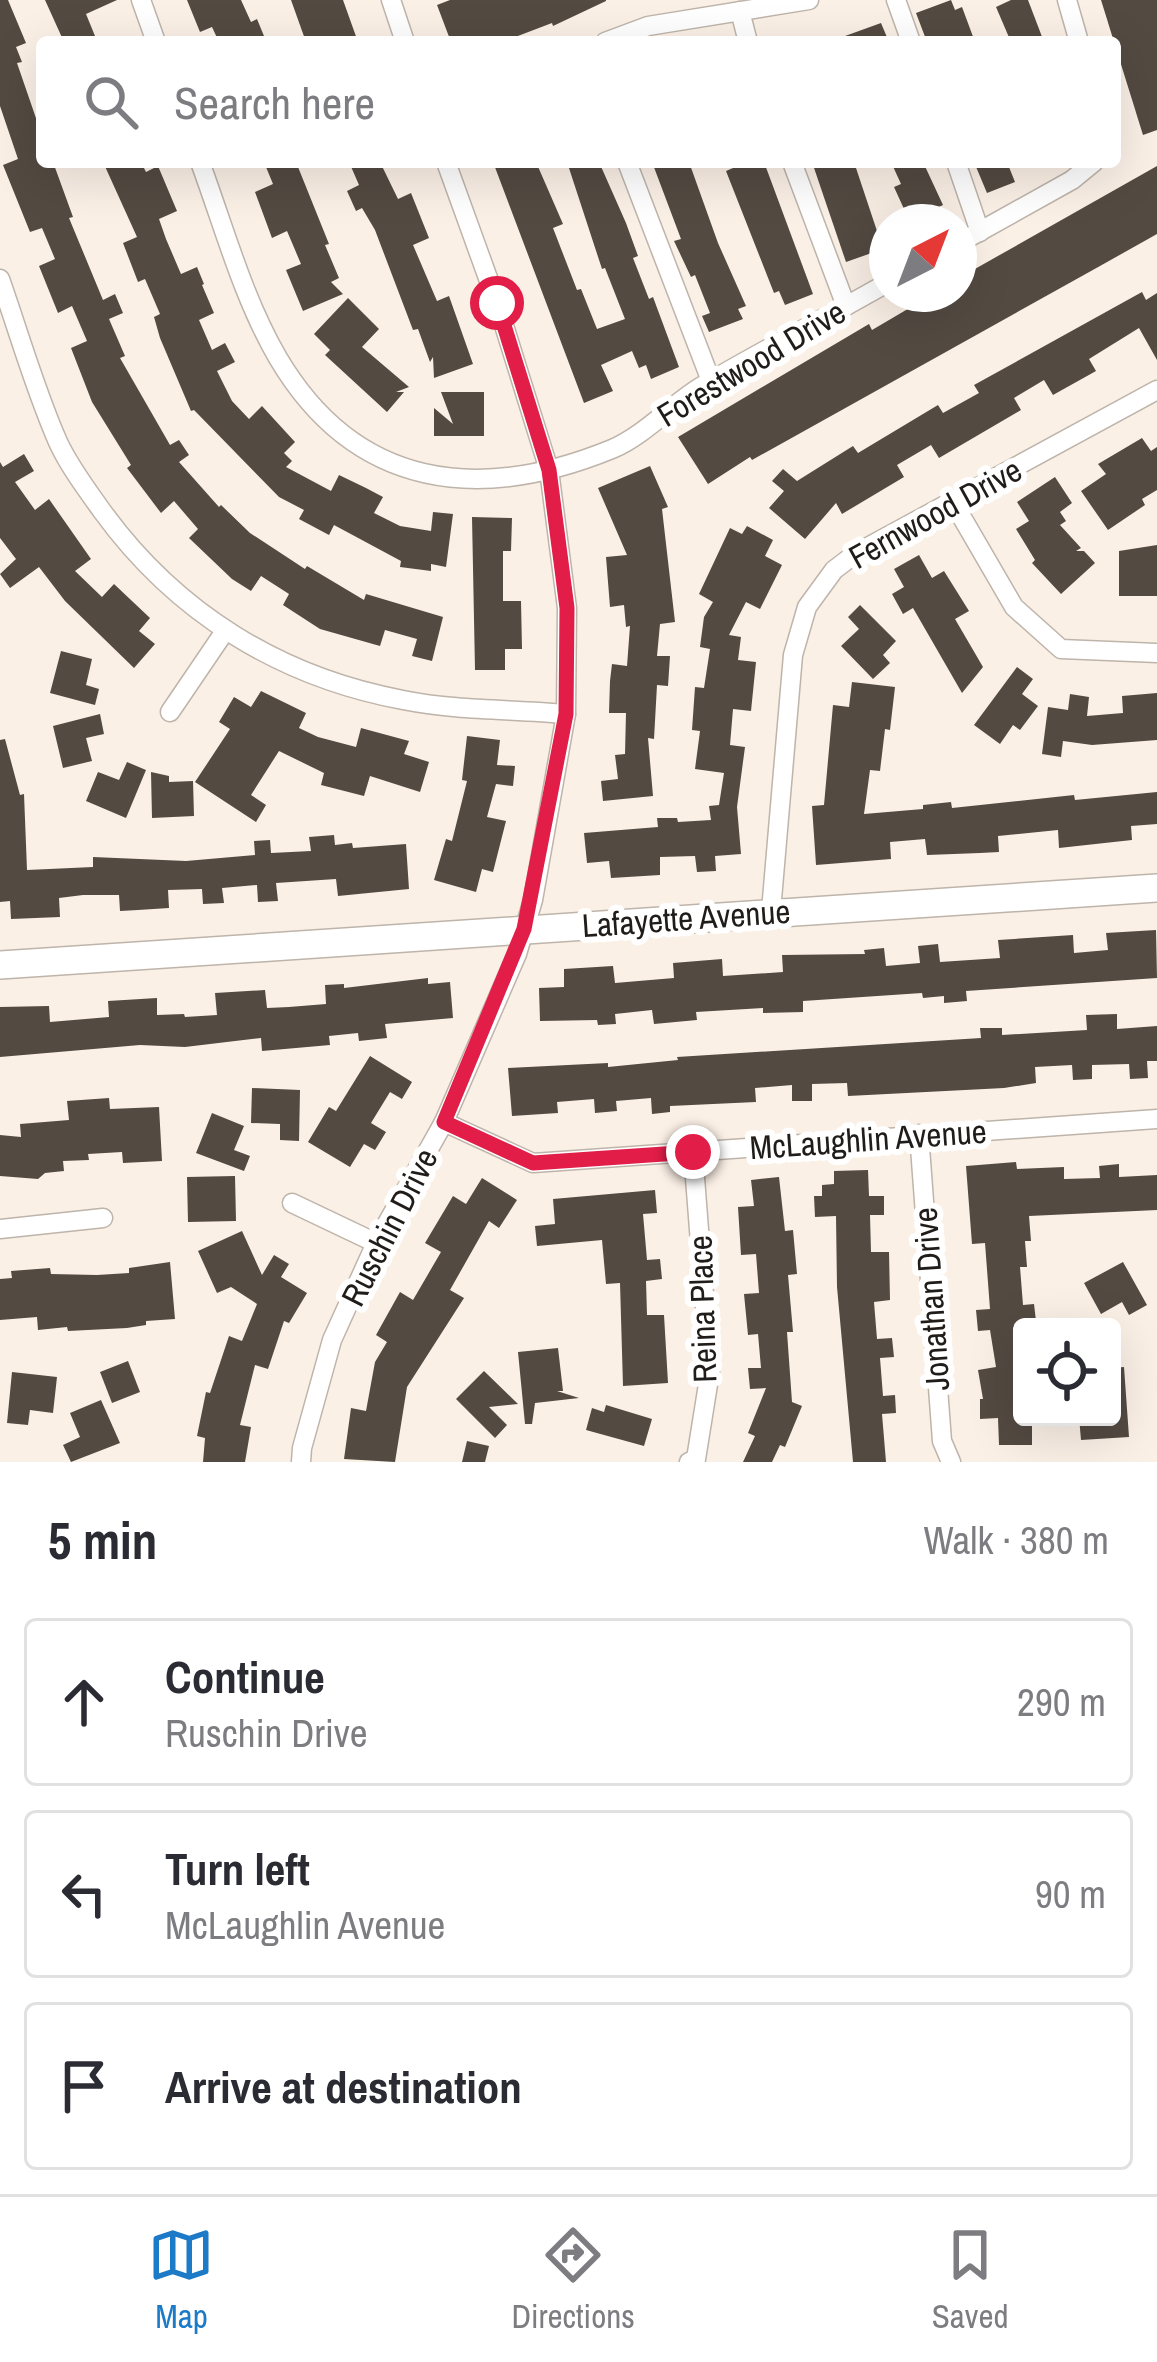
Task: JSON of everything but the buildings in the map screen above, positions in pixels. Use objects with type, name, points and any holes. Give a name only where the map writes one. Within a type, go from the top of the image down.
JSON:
[{"type":"street","points":[[141,0],[154,36]]},
{"type":"street","points":[[391,0],[403,36]]},
{"type":"street","points":[[621,36],[648,26],[808,0]]},
{"type":"street","points":[[896,0],[909,36]]},
{"type":"street","points":[[1067,0],[1077,36]]},
{"type":"street","points":[[740,11],[746,36]]},
{"type":"street","name":"Forestwood Drive","points":[[202,168],[250,300],[279,359],[319,413],[408,472],[485,482],[549,470],[617,447],[711,381],[869,294]]},
{"type":"street","name":"Ruschin Drive","points":[[302,1462],[332,1340],[376,1243],[444,1122],[524,929],[566,714],[567,608],[549,470],[448,168]]},
{"type":"street","points":[[629,168],[711,381]]},
{"type":"street","points":[[794,168],[846,306]]},
{"type":"street","points":[[958,168],[980,232]]},
{"type":"street","points":[[977,234],[1087,168]]},
{"type":"street","points":[[0,279],[59,445],[91,496],[150,569],[188,604],[267,658],[311,677],[401,700],[483,712],[566,714]]},
{"type":"street","name":"Fernwood Drive","points":[[771,911],[794,655],[807,607],[834,570],[854,554],[1157,390]]},
{"type":"street","points":[[953,502],[1014,607],[1061,649],[1157,652]]},
{"type":"street","points":[[170,712],[225,631]]},
{"type":"street","name":"Lafayette Avenue","points":[[0,965],[1157,888]]},
{"type":"street","name":"McLaughlin Avenue","points":[[444,1122],[533,1163],[1157,1119]]},
{"type":"street","name":"Jonathan Drive","points":[[919,1134],[942,1442],[951,1462]]},
{"type":"street","name":"Reina Place","points":[[689,1462],[696,1459],[710,1372],[693,1152]]},
{"type":"street","points":[[292,1203],[376,1243]]},
{"type":"street","points":[[0,1229],[103,1218]]},
{"type":"route","points":[[497,303],[549,470],[567,608],[566,714],[532,900],[517,954],[444,1122],[533,1163],[693,1152]]}]
